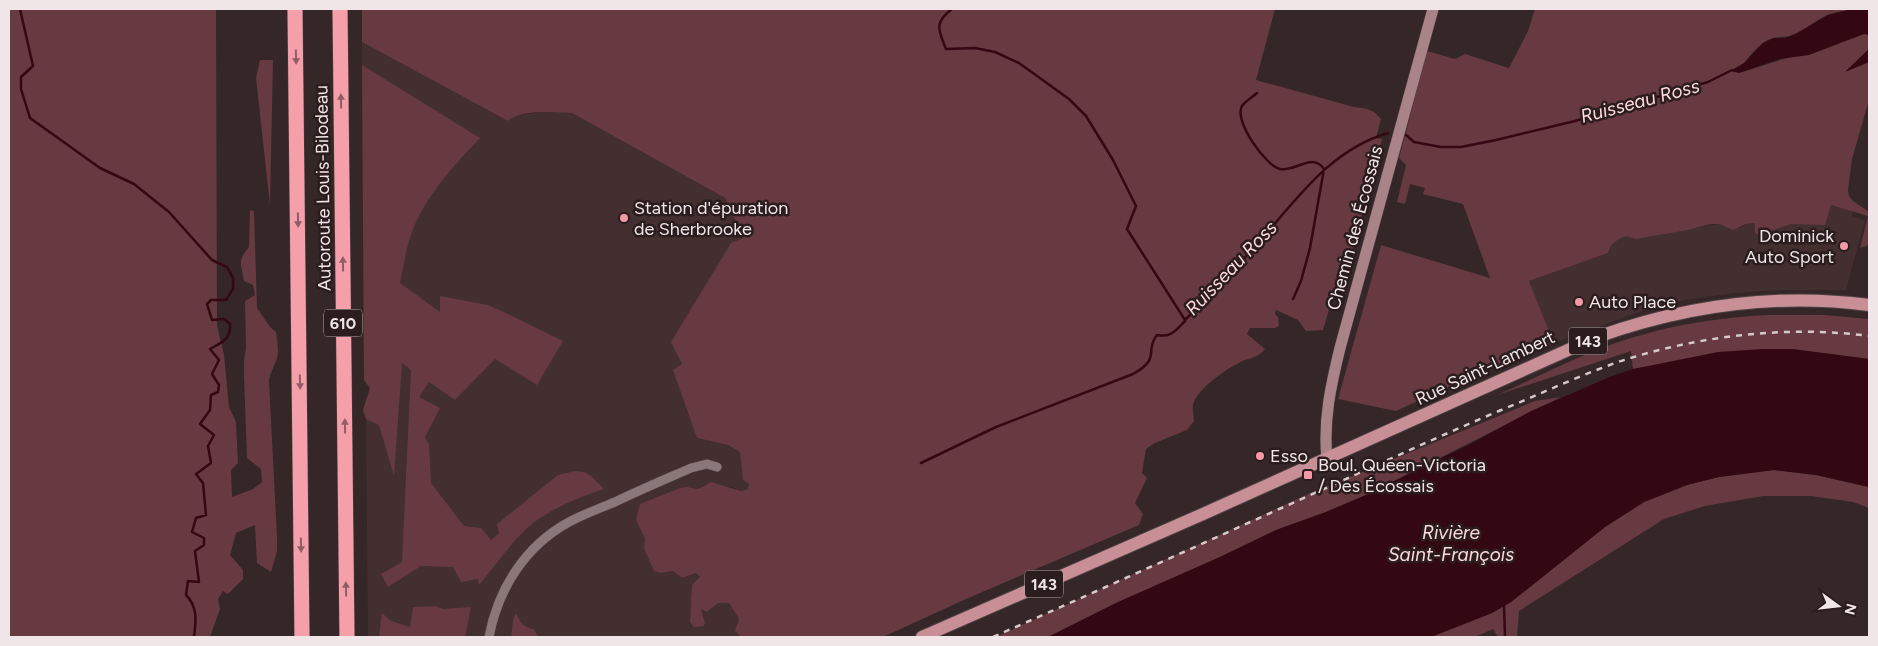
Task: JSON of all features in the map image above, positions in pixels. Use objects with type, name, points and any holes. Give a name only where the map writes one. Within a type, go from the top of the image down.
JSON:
[{"type":"highway","name":"Autoroute Louis-Bilodeau","points":[[296,9],[302,637]]},
{"type":"highway","name":"Autoroute Louis-Bilodeau","points":[[340,9],[347,637]]},
{"type":"main road","name":"Chemin des Écossais","points":[[1327,459],[1325,440],[1326,410],[1334,370],[1433,9]]},
{"type":"main road","name":"Rue Saint-Lambert","points":[[1327,459],[1577,345],[1637,324],[1698,309],[1761,302],[1824,301],[1869,305]]},
{"type":"main road","name":"143","points":[[922,637],[1327,459]]},
{"type":"street","points":[[489,637],[501,596],[516,570],[535,548],[558,529],[570,521],[691,468],[707,464],[717,467]]},
{"type":"shaded area","points":[[9,9],[216,9],[217,325],[224,355],[229,407],[236,422],[238,463],[231,470],[232,497],[253,489],[262,482],[261,469],[247,458],[244,376],[246,348],[245,301],[255,295],[253,285],[244,281],[241,259],[249,247],[250,210],[254,211],[257,308],[270,327],[276,332],[278,346],[277,357],[269,381],[277,551],[271,572],[257,563],[255,525],[236,533],[230,555],[243,570],[243,579],[228,594],[223,591],[218,599],[220,609],[210,637],[9,637]]},
{"type":"shaded area","points":[[362,9],[1275,9],[1256,80],[1372,111],[1381,119],[1376,138],[1382,139],[1354,246],[1344,266],[1348,285],[1344,293],[1345,283],[1342,279],[1337,283],[1323,330],[1306,331],[1298,320],[1276,310],[1275,314],[1278,317],[1279,326],[1275,328],[1250,328],[1247,334],[1265,349],[1258,355],[1239,363],[1223,373],[1200,392],[1193,405],[1194,421],[1187,430],[1155,443],[1146,449],[1142,473],[1147,478],[1135,503],[1143,514],[1139,525],[966,599],[883,637],[741,637],[735,631],[739,619],[729,603],[718,603],[707,612],[701,609],[705,623],[704,626],[694,627],[690,622],[692,585],[700,577],[696,573],[682,578],[673,571],[661,573],[654,571],[644,549],[645,539],[636,520],[640,504],[680,488],[698,489],[711,482],[741,491],[748,489],[749,484],[743,480],[740,452],[728,445],[697,438],[673,370],[682,364],[671,342],[731,243],[743,238],[725,198],[572,113],[529,113],[513,117],[508,121],[362,42]]},
{"type":"shaded area","points":[[1535,9],[1867,9],[1830,14],[1796,34],[1768,40],[1753,52],[1739,73],[1864,34],[1869,35],[1869,49],[1846,71],[1869,62],[1869,100],[1852,159],[1848,190],[1849,196],[1853,201],[1869,212],[1869,245],[1860,248],[1868,216],[1831,205],[1825,225],[1791,224],[1761,234],[1755,234],[1755,223],[1746,224],[1733,230],[1719,224],[1711,224],[1636,239],[1626,236],[1617,240],[1608,253],[1529,281],[1554,343],[1482,372],[1396,411],[1338,399],[1381,245],[1490,278],[1463,204],[1423,194],[1425,188],[1410,184],[1405,204],[1397,202],[1406,165],[1399,158],[1427,51],[1455,59],[1465,54],[1509,68],[1528,31]]},
{"type":"shaded area","points":[[362,42],[508,121],[513,116],[548,111],[572,113],[725,198],[743,238],[682,364],[697,438],[728,445],[740,452],[743,479],[749,484],[748,489],[741,491],[731,487],[706,484],[698,489],[687,487],[640,530],[645,539],[645,544],[661,573],[673,571],[682,578],[696,573],[700,577],[690,621],[694,626],[704,626],[705,623],[701,609],[707,612],[718,603],[729,603],[739,619],[735,631],[741,637],[538,637],[534,629],[525,628],[516,614],[513,620],[511,637],[368,637],[366,419],[363,410],[370,388],[364,380]]},
{"type":"shaded area","points":[[260,60],[273,60],[270,205],[256,78]]},
{"type":"shaded area","points":[[362,65],[480,138],[440,183],[423,208],[411,235],[400,283],[440,312],[440,296],[488,305],[563,341],[537,385],[495,359],[455,400],[429,382],[419,397],[440,408],[425,437],[429,445],[431,483],[464,526],[481,528],[491,540],[499,533],[497,524],[558,475],[575,471],[584,472],[604,489],[563,505],[534,522],[513,542],[479,585],[478,579],[461,582],[453,567],[421,566],[388,587],[381,574],[402,562],[411,370],[402,363],[394,476],[379,425],[366,419],[363,410],[370,388],[364,380]]},
{"type":"shaded area","points":[[1831,205],[1853,211],[1852,216],[1865,220],[1846,290],[1777,290],[1735,293],[1685,300],[1639,312],[1554,343],[1529,281],[1608,253],[1614,241],[1626,235],[1636,239],[1719,224],[1728,228],[1740,228],[1746,224],[1755,223],[1755,233],[1761,234],[1784,225],[1802,223]]},
{"type":"shaded area","points":[[1825,315],[1869,319],[1869,359],[1792,349],[1763,349],[1633,369],[1631,351],[1497,395],[1582,356],[1634,337],[1667,328],[1701,322],[1734,317]]},
{"type":"shaded area","points":[[1561,397],[1366,495],[1276,530],[1116,603],[1048,637],[996,637],[1304,496],[1535,401]]},
{"type":"shaded area","points":[[1774,470],[1816,475],[1869,487],[1869,508],[1853,502],[1811,496],[1763,496],[1705,506],[1664,519],[1519,611],[1517,637],[1498,637],[1493,629],[1475,637],[1431,637],[1492,613],[1511,602],[1605,527],[1644,502],[1687,485],[1719,477]]},
{"type":"shaded area","points":[[435,606],[443,609],[471,607],[465,637],[379,637],[382,613],[391,621],[410,627],[413,607]]},
{"type":"shaded area","points":[[516,613],[523,624],[534,629],[538,637],[511,637],[513,620]]},
{"type":"water","points":[[1869,9],[1869,35],[1864,34],[1809,55],[1780,59],[1739,73],[1730,71],[1744,63],[1763,43],[1774,38],[1785,38],[1797,33],[1828,15],[1848,10]]},
{"type":"water","points":[[1869,49],[1869,62],[1845,72]]},
{"type":"water","name":"Rivière Saint-François","points":[[1792,349],[1869,359],[1869,487],[1816,475],[1774,470],[1719,477],[1687,485],[1644,502],[1605,527],[1511,602],[1492,613],[1431,637],[1048,637],[1116,603],[1276,530],[1366,495],[1472,443],[1531,411],[1612,376],[1633,369],[1718,352]]},
{"type":"waterway","points":[[20,9],[33,66],[21,77],[21,89],[30,118],[100,168],[134,184],[169,212],[212,260],[227,267],[233,278],[233,289],[226,300],[211,300],[207,304],[212,320],[224,319],[230,324],[230,329],[228,337],[210,349],[219,360],[212,374],[219,385],[218,392],[211,395],[210,410],[200,424],[214,435],[208,446],[211,463],[196,474],[203,483],[206,515],[196,518],[192,532],[204,538],[204,545],[195,551],[199,582],[188,581],[186,595],[193,604],[194,609],[196,620],[194,637]]},
{"type":"waterway","name":"Ruisseau Ross","points":[[952,9],[942,19],[939,28],[946,49],[975,48],[995,52],[1019,63],[1069,99],[1086,116],[1113,160],[1136,206],[1127,229],[1185,320],[1241,262],[1316,178],[1349,151],[1367,141],[1388,133]]},
{"type":"waterway","name":"Ruisseau Ross","points":[[1406,135],[1414,142],[1441,147],[1461,147],[1575,121],[1708,82],[1732,70]]},
{"type":"waterway","points":[[1257,93],[1243,104],[1242,122],[1253,142],[1267,160],[1280,169],[1292,168],[1309,162],[1319,164],[1324,169],[1310,248],[1301,281],[1293,299]]},
{"type":"waterway","points":[[921,463],[996,427],[1133,374],[1150,359],[1153,341],[1157,335],[1170,334],[1185,321]]},
{"type":"waterway","points":[[1504,606],[1505,637]]},
{"type":"railway","points":[[993,637],[1453,431],[1618,362],[1679,345],[1742,335],[1806,332],[1869,336]]},
{"type":"place","name":"Station d'épuration de Sherbrooke","points":[[624,218]]},
{"type":"place","name":"Dominick Auto Sport","points":[[1844,246]]},
{"type":"place","name":"Auto Place","points":[[1579,302]]},
{"type":"place","name":"Esso","points":[[1260,456]]},
{"type":"place","name":"Boul. Queen-Victoria / Des Écossais","points":[[1308,475]]}]
